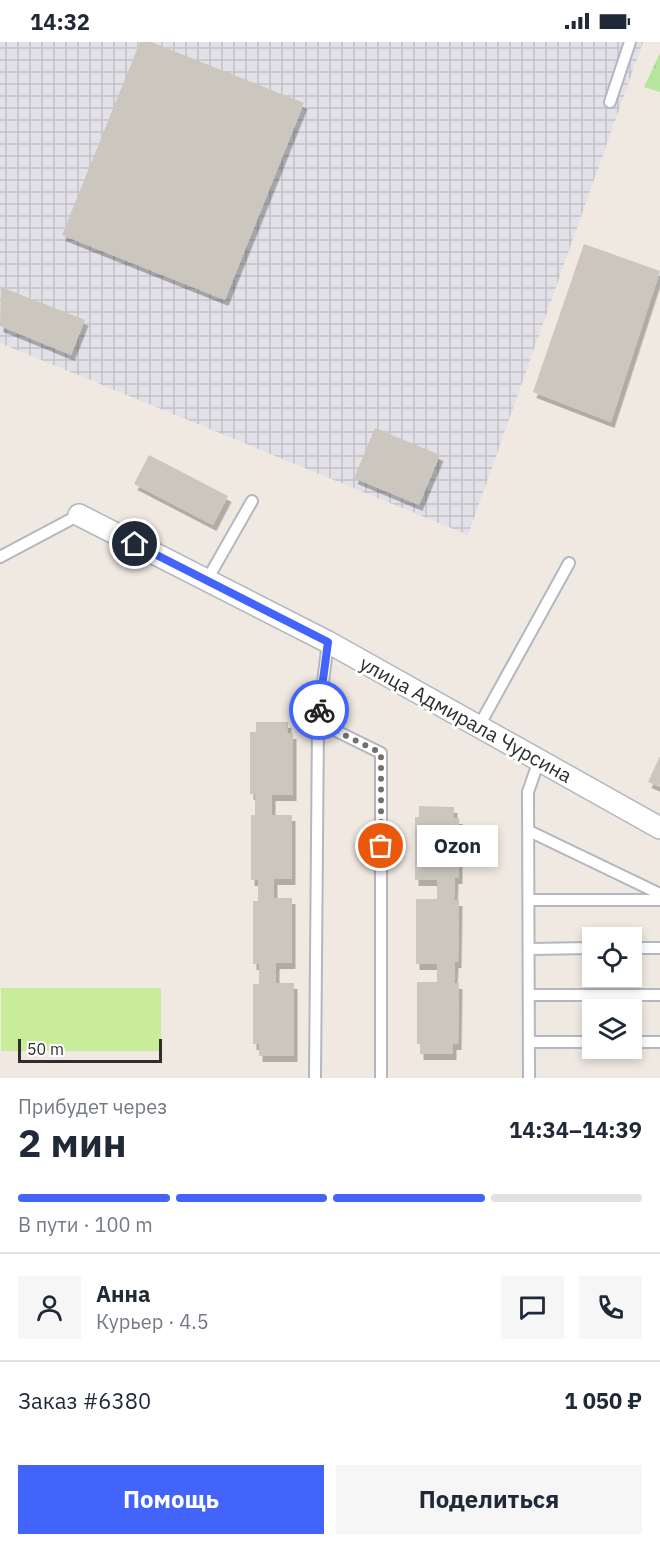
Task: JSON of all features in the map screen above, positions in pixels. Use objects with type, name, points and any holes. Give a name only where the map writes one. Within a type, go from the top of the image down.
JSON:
[{"type":"street","name":"улица Адмирала Чурсина","points":[[79,515],[328,642],[660,828]]},
{"type":"lane","points":[[610,102],[630,42]]},
{"type":"lane","points":[[207,580],[252,501]]},
{"type":"lane","points":[[0,557],[79,515]]},
{"type":"lane","points":[[479,726],[568,563]]},
{"type":"lane","points":[[315,1078],[318,722],[328,642]]},
{"type":"lane","points":[[318,722],[381,753],[381,1078]]},
{"type":"lane","points":[[529,1078],[528,792],[539,759]]},
{"type":"lane","points":[[529,831],[660,894]]},
{"type":"lane","points":[[529,900],[660,900]]},
{"type":"lane","points":[[529,949],[582,948]]},
{"type":"lane","points":[[642,948],[660,948]]},
{"type":"lane","points":[[529,994],[660,995]]},
{"type":"lane","points":[[529,1042],[582,1042]]},
{"type":"lane","points":[[642,1042],[660,1042]]},
{"type":"shaded area","points":[[0,42],[643,42],[468,535],[0,343]]},
{"type":"green space","points":[[660,53],[660,92],[644,87]]},
{"type":"green space","points":[[1,988],[161,988],[161,1051],[1,1051]]},
{"type":"building","points":[[140,42],[151,42],[304,103],[225,300],[62,235]]},
{"type":"building","points":[[584,244],[660,271],[611,422],[533,392]]},
{"type":"building","points":[[1,287],[85,320],[71,355],[0,326]]},
{"type":"building","points":[[375,428],[440,455],[419,505],[354,478]]},
{"type":"building","points":[[149,455],[228,496],[213,525],[134,484]]},
{"type":"building","points":[[256,722],[288,722],[288,733],[293,733],[293,795],[272,795],[272,815],[292,815],[292,879],[274,879],[274,898],[292,898],[292,963],[276,963],[276,983],[294,983],[294,1056],[259,1056],[259,1044],[253,1044],[253,984],[259,984],[259,964],[253,964],[253,901],[258,901],[258,880],[251,880],[251,815],[255,815],[255,794],[250,794],[250,732],[256,732]]},
{"type":"building","points":[[660,756],[660,787],[648,782]]},
{"type":"building","points":[[419,806],[454,807],[454,818],[459,818],[459,878],[455,878],[454,900],[459,900],[458,962],[455,962],[454,983],[459,983],[458,1044],[453,1044],[453,1054],[420,1054],[420,1044],[417,1044],[417,982],[437,982],[437,964],[416,964],[416,899],[437,899],[437,880],[415,880],[415,817],[419,817]]},
{"type":"way so far","points":[[319,710],[318,722],[381,753],[381,846]]},
{"type":"place","name":"Ozon","points":[[381,846]]},
{"type":"route","points":[[135,544],[328,642],[319,710]]}]
